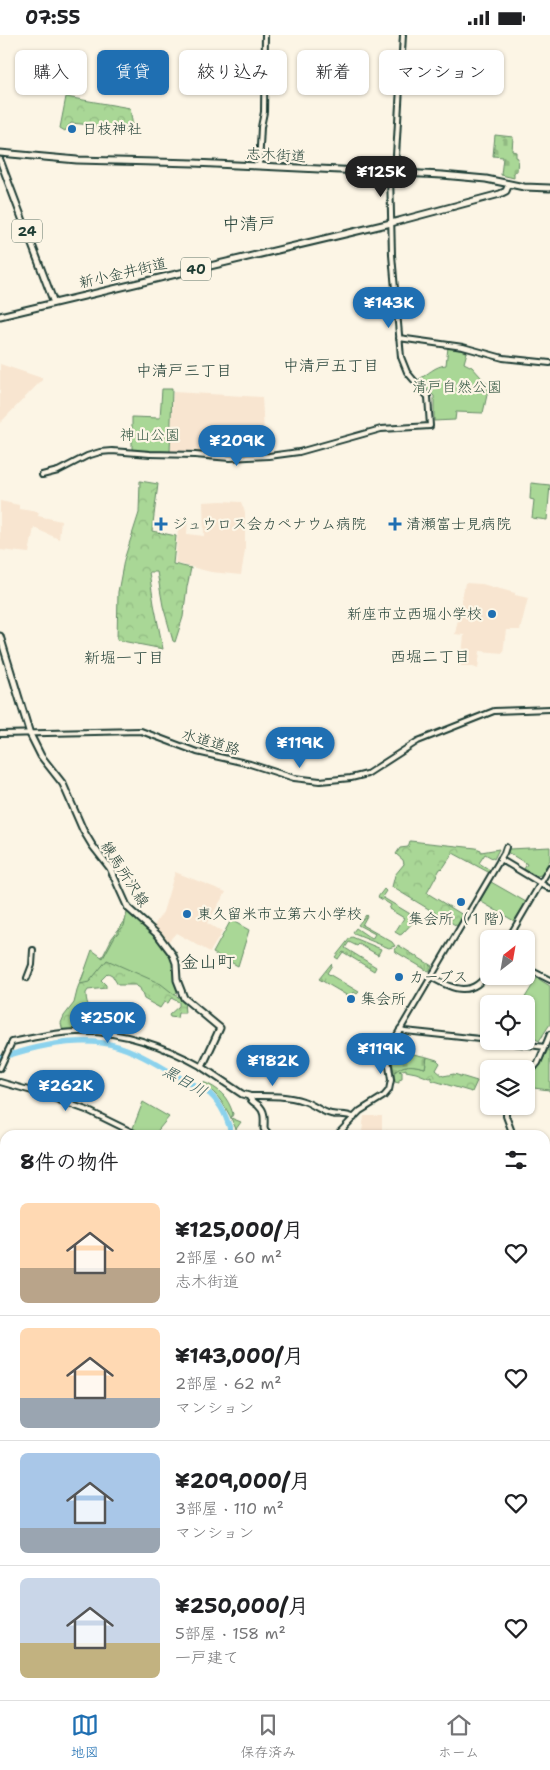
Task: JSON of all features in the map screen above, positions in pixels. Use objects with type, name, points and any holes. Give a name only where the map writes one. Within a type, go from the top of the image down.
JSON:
[{"type":"main road","name":"志木街道","points":[[0,153],[77,160],[480,178],[530,188],[550,188]]},
{"type":"main road","name":"24","points":[[0,160],[54,303]]},
{"type":"main road","name":"新小金井街道","points":[[0,316],[392,223],[500,194],[506,191],[509,184]]},
{"type":"main road","name":"練馬所沢線","points":[[0,636],[30,734],[46,765],[63,784],[83,830],[110,868],[128,908],[158,935],[173,955],[176,963],[177,980],[184,998],[220,1028],[202,1067]]},
{"type":"main road","points":[[202,1067],[242,1094],[249,1096],[251,1101],[262,1109],[265,1130]]},
{"type":"street","points":[[259,167],[261,127],[264,112],[265,35]]},
{"type":"street","points":[[42,475],[58,471],[87,456],[100,452],[112,451],[230,458],[268,456],[299,452],[381,429],[430,425],[428,397],[405,369],[401,357],[399,338],[392,223],[393,173],[403,35]]},
{"type":"street","points":[[399,338],[463,347],[503,358],[550,363]]},
{"type":"street","name":"水道道路","points":[[0,734],[140,731],[197,752],[294,778],[320,781],[351,778],[367,774],[418,741],[494,711],[550,709]]},
{"type":"street","points":[[342,1130],[365,1108],[384,1096],[389,1090],[391,1080],[388,1059],[392,1045],[506,847]]},
{"type":"street","points":[[500,859],[550,889]]},
{"type":"street","points":[[513,930],[550,867]]},
{"type":"street","points":[[27,978],[32,965],[33,950]]},
{"type":"street","points":[[535,972],[550,980]]},
{"type":"street","points":[[431,977],[448,987],[465,989],[476,985],[480,981]]},
{"type":"street","points":[[400,1029],[480,1039]]},
{"type":"street","points":[[0,1068],[12,1042],[82,1031],[137,1040],[186,1058],[202,1067]]},
{"type":"street","points":[[535,1066],[550,1034]]},
{"type":"street","points":[[535,1046],[545,1047]]},
{"type":"street","points":[[0,1082],[39,1093],[89,1111],[128,1130]]},
{"type":"street","points":[[249,1096],[267,1096],[301,1101],[333,1115],[349,1115],[354,1118]]},
{"type":"street","points":[[506,1115],[511,1130]]},
{"type":"shaded area","points":[[0,364],[42,378],[42,380],[0,423]]},
{"type":"shaded area","points":[[173,392],[262,397],[264,454],[227,456],[170,452]]},
{"type":"shaded area","points":[[0,501],[19,505],[19,509],[39,512],[38,516],[61,521],[59,539],[34,528],[29,553],[0,550]]},
{"type":"shaded area","points":[[203,502],[241,502],[245,512],[245,550],[241,575],[211,572],[175,563],[179,518],[188,519],[187,534],[204,536]]},
{"type":"shaded area","name":"新座市立西堀小学校","points":[[465,583],[482,584],[528,598],[520,630],[506,630],[503,653],[480,651],[478,669],[471,666],[461,666],[464,635],[455,634]]},
{"type":"shaded area","name":"東久留米市立第六小学校","points":[[175,872],[226,892],[207,923],[222,932],[210,952],[176,933],[167,943],[153,927],[163,912]]},
{"type":"shaded area","points":[[364,1116],[382,1116],[382,1130],[362,1130]]},
{"type":"green space","points":[[66,97],[130,108],[133,127],[122,134],[91,125],[71,123],[65,131],[60,128]]},
{"type":"green space","points":[[495,135],[513,137],[512,151],[516,152],[516,157],[518,158],[517,171],[514,172],[514,178],[501,175],[503,157],[493,156]]},
{"type":"green space","name":"清戸自然公園","points":[[448,347],[467,352],[464,363],[472,367],[489,386],[483,413],[456,412],[455,420],[434,421],[434,396],[418,380],[435,369],[446,365]]},
{"type":"green space","name":"神山公園","points":[[162,389],[172,389],[170,453],[132,450],[132,417],[160,418]]},
{"type":"green space","points":[[140,481],[158,484],[152,531],[176,536],[173,564],[191,568],[183,617],[175,642],[173,641],[163,606],[157,572],[149,572],[163,649],[117,640],[118,592],[124,560],[139,513]]},
{"type":"green space","points":[[531,483],[550,485],[547,520],[532,518],[534,500],[530,499]]},
{"type":"green space","points":[[410,841],[476,848],[481,850],[481,852],[499,849],[494,859],[485,854],[479,863],[490,870],[488,872],[453,853],[443,868],[440,869],[427,893],[463,915],[457,926],[392,887],[395,875],[404,864],[403,860],[396,854],[400,848],[408,847]]},
{"type":"green space","points":[[550,847],[550,860],[541,875],[537,876],[524,869],[527,864],[507,852],[509,849]]},
{"type":"green space","points":[[491,882],[526,902],[514,921],[480,901]]},
{"type":"green space","points":[[384,889],[386,891],[382,897],[417,918],[400,935],[395,932],[404,918],[389,909],[391,905],[378,897]]},
{"type":"green space","points":[[128,908],[151,929],[173,955],[179,989],[175,995],[161,984],[107,960],[89,982],[80,984],[92,950],[103,958],[115,936],[124,926]]},
{"type":"green space","points":[[131,913],[169,944],[177,958],[175,962],[174,994],[184,1001],[185,1013],[178,1013],[177,1018],[170,1017],[169,1015],[179,1006],[179,1002],[171,998],[168,1003],[164,1002],[160,1008],[144,999],[140,988],[135,985],[118,985],[112,975],[108,973],[101,980],[106,985],[106,988],[88,990],[86,993],[89,1007],[95,1011],[99,1009],[100,1012],[94,1024],[86,1029],[63,1032],[61,1023],[74,1003],[78,987],[89,961],[103,956],[112,938]]},
{"type":"green space","points":[[366,915],[362,925],[392,942],[395,946],[389,948],[354,934],[353,932],[356,928],[372,939],[375,934],[358,925]]},
{"type":"green space","points":[[231,920],[249,930],[238,966],[213,953]]},
{"type":"green space","points":[[352,937],[381,949],[378,955],[359,944],[357,946],[349,942],[345,948],[376,967],[374,971],[343,952],[338,959],[335,957]]},
{"type":"green space","points":[[398,945],[432,966],[430,970],[428,971],[396,952],[395,950]]},
{"type":"green space","points":[[331,964],[327,973],[359,992],[357,994],[354,992],[348,996],[319,979]]},
{"type":"green space","points":[[537,978],[550,986],[550,1024],[539,1041],[535,1039],[535,995],[527,995],[533,985],[535,985]]},
{"type":"green space","points":[[395,1047],[413,1051],[413,1054],[427,1057],[425,1068],[408,1066],[394,1073],[392,1060]]},
{"type":"green space","points":[[548,1050],[550,1050],[550,1092],[549,1090],[535,1088],[535,1072]]},
{"type":"green space","points":[[427,1057],[440,1063],[436,1070],[443,1076],[454,1074],[477,1081],[472,1092],[431,1080],[431,1077],[406,1071],[406,1069],[399,1071],[402,1072],[402,1079],[399,1080],[399,1083],[395,1082],[394,1073],[400,1067],[407,1066],[408,1064],[425,1068]]},
{"type":"green space","points":[[203,1082],[214,1087],[226,1098],[233,1114],[231,1118],[241,1122],[236,1129],[223,1103],[202,1084]]},
{"type":"green space","points":[[143,1102],[169,1117],[158,1130],[136,1130],[133,1128]]},
{"type":"waterway","name":"黒目川","points":[[0,1058],[64,1043],[90,1042],[115,1045],[148,1059],[210,1094],[221,1108],[230,1130]]},
{"type":"place","name":"日枝神社","points":[[72,129]]},
{"type":"place","name":"ジュウロス会カペナウム病院","points":[[161,524]]},
{"type":"place","name":"清瀬富士見病院","points":[[395,524]]},
{"type":"place","name":"新座市立西堀小学校","points":[[492,614]]},
{"type":"place","name":"集会所（１階）","points":[[461,902]]},
{"type":"place","name":"東久留米市立第六小学校","points":[[187,914]]},
{"type":"place","name":"カーブス","points":[[399,977]]},
{"type":"place","name":"集会所","points":[[351,999]]},
{"type":"district","name":"中清戸","points":[[249,224]]},
{"type":"district","name":"中清戸五丁目","points":[[331,365]]},
{"type":"district","name":"中清戸三丁目","points":[[184,370]]},
{"type":"district","name":"西堀二丁目","points":[[430,656]]},
{"type":"district","name":"新堀一丁目","points":[[124,657]]},
{"type":"district","name":"金山町","points":[[208,962]]}]
